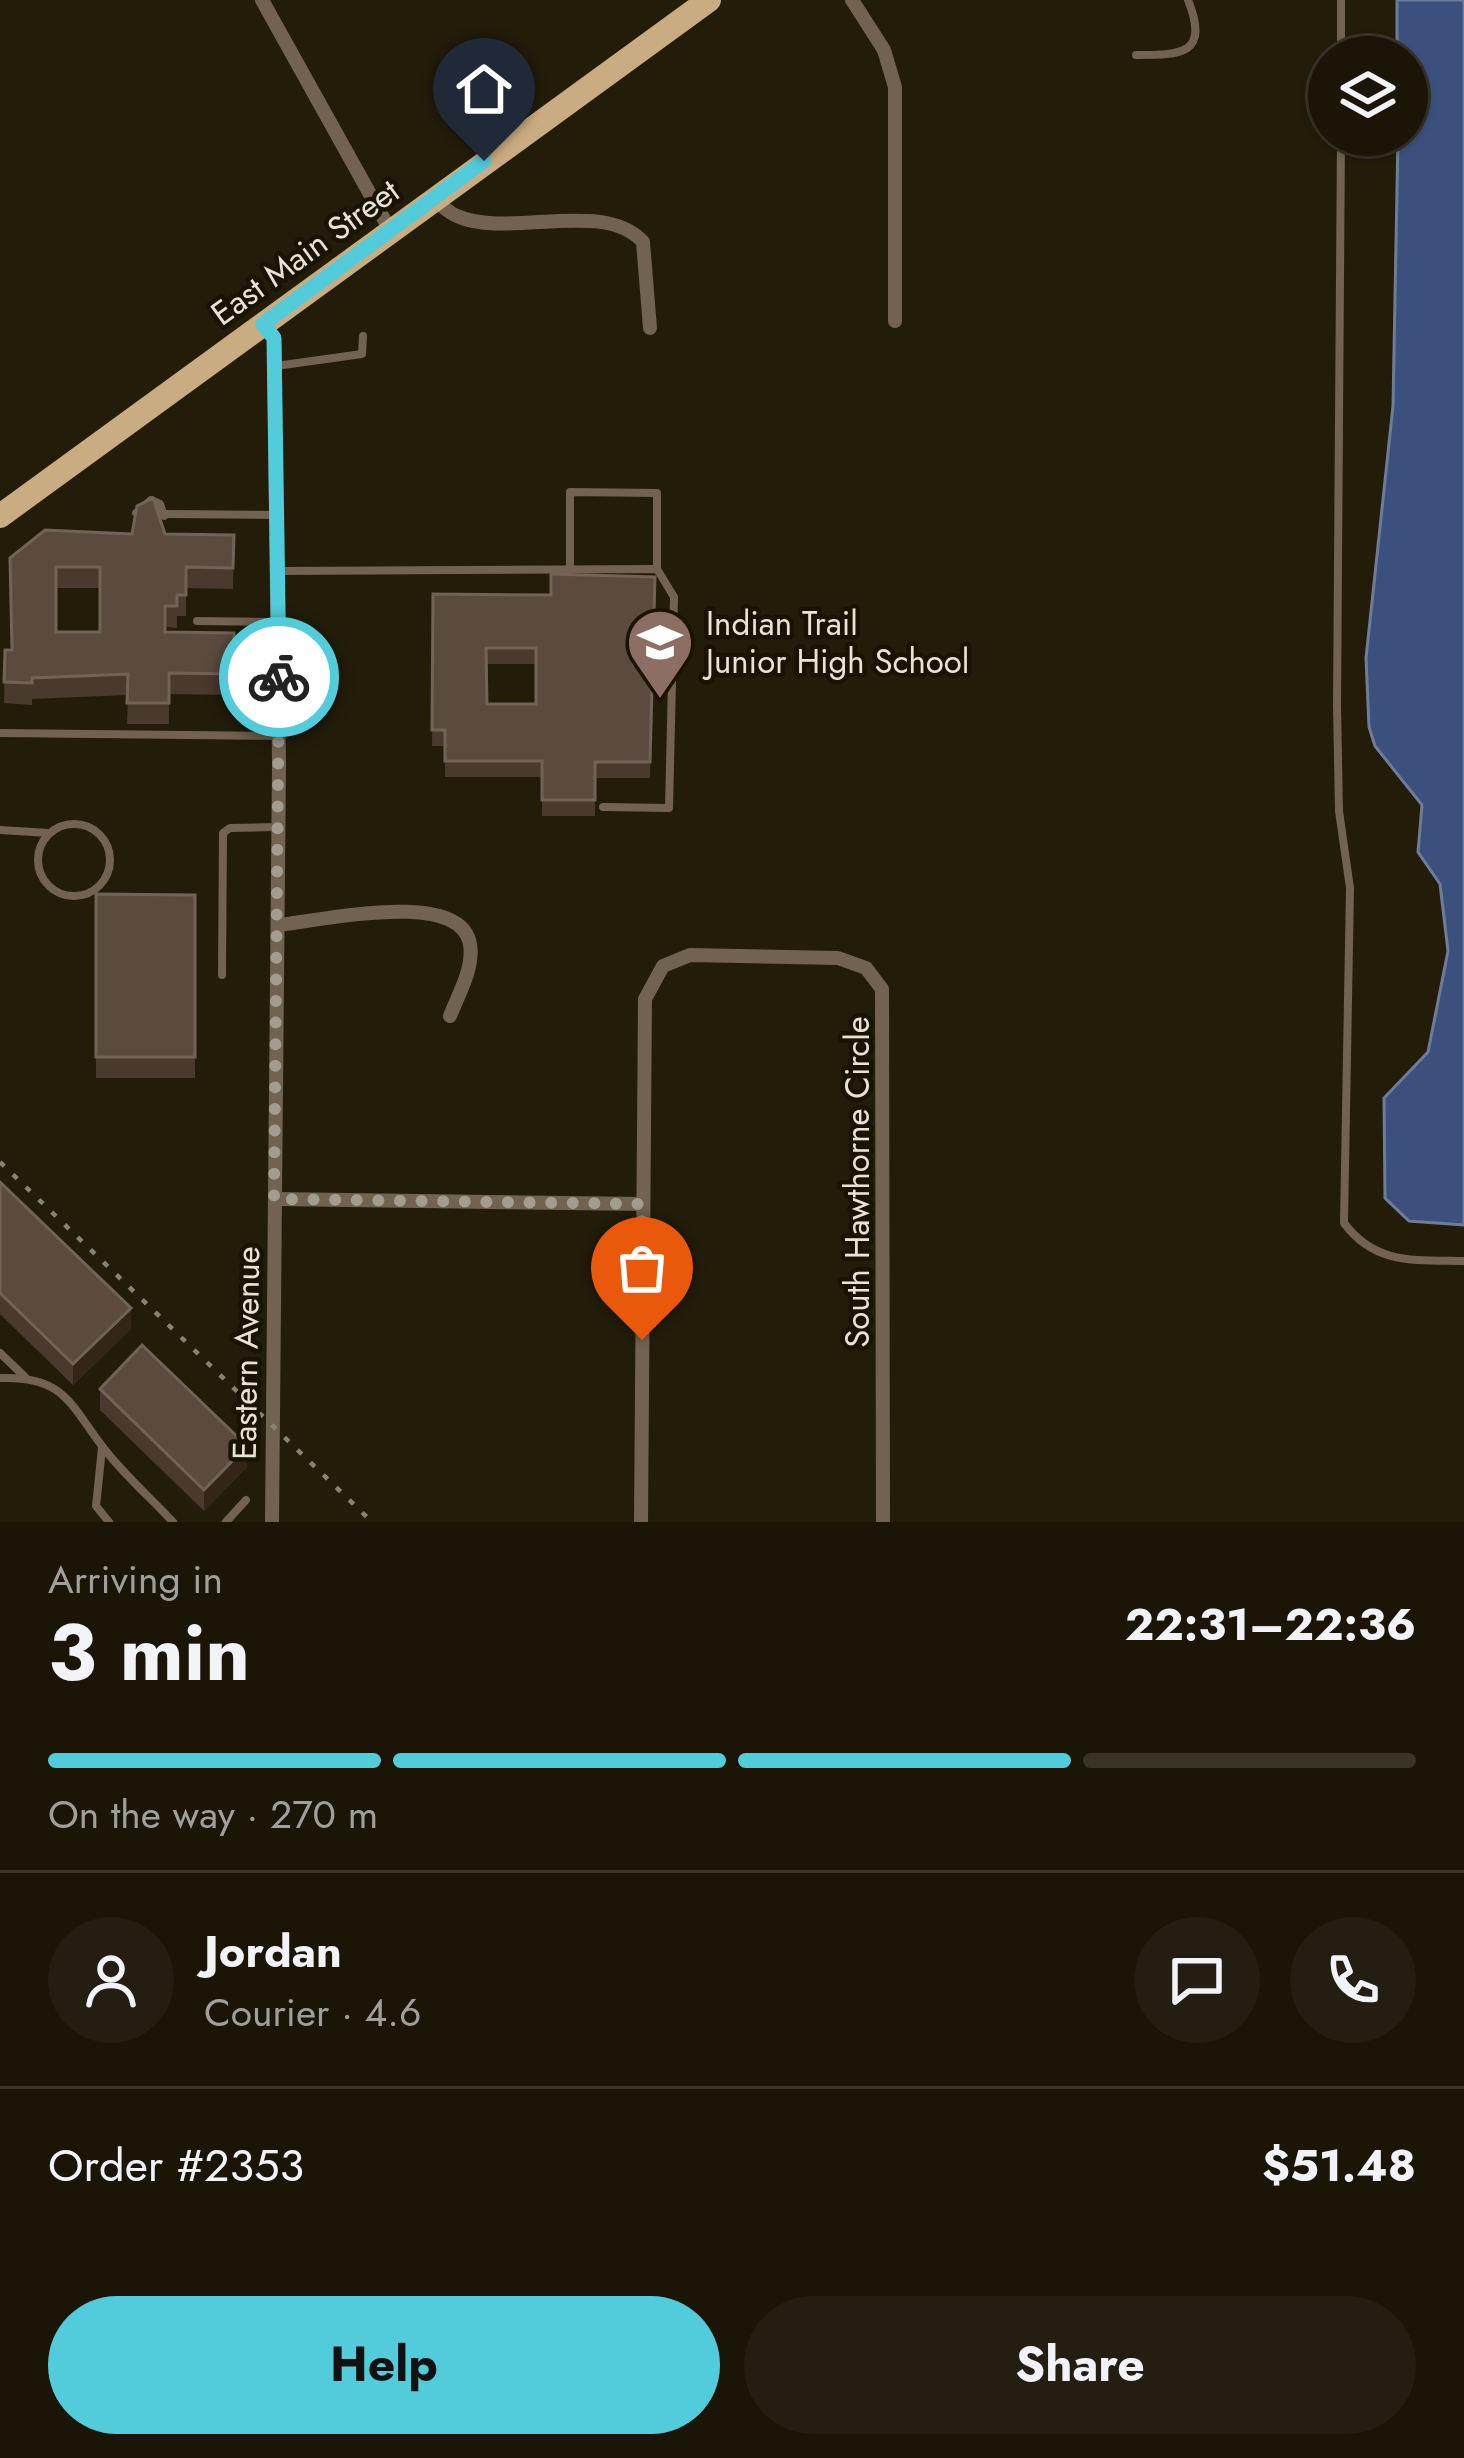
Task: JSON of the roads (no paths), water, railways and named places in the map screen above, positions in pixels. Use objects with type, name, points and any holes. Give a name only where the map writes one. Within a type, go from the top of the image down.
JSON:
[{"type":"main road","name":"East Main Street","points":[[0,516],[709,0]]},
{"type":"street","points":[[262,0],[390,230]]},
{"type":"street","points":[[852,0],[884,50],[895,87],[895,320]]},
{"type":"street","points":[[434,199],[456,216],[482,221],[607,223],[635,233],[645,250],[650,328]]},
{"type":"street","name":"Eastern Avenue","points":[[263,324],[274,338],[279,571],[272,1522]]},
{"type":"street","points":[[278,925],[421,911],[447,914],[466,930],[470,945],[470,967],[449,1016]]},
{"type":"street","name":"South Hawthorne Circle","points":[[641,1522],[645,999],[657,972],[690,955],[838,958],[866,968],[882,989],[883,1522]]},
{"type":"street","points":[[274,1199],[642,1204]]},
{"type":"lane","points":[[1341,0],[1341,36]]},
{"type":"lane","points":[[1136,55],[1180,55],[1192,46],[1193,2]]},
{"type":"lane","points":[[1341,156],[1336,706],[1351,932],[1340,1181],[1343,1222],[1361,1246],[1388,1258],[1464,1261]]},
{"type":"lane","points":[[274,367],[362,354],[363,336]]},
{"type":"lane","points":[[569,570],[570,492],[657,493],[657,569],[674,597],[669,808],[603,807]]},
{"type":"lane","points":[[138,519],[138,508],[146,501],[160,504],[162,519],[278,514]]},
{"type":"lane","points":[[279,571],[657,569]]},
{"type":"lane","points":[[197,621],[279,622]]},
{"type":"lane","points":[[0,733],[279,736]]},
{"type":"lane","points":[[0,830],[50,832],[76,824],[101,836],[110,863],[98,888],[71,897],[46,884],[37,858],[50,832]]},
{"type":"lane","points":[[222,975],[223,833],[230,828],[279,827]]},
{"type":"lane","points":[[0,1353],[25,1377],[58,1390],[80,1409],[102,1446],[173,1522]]},
{"type":"lane","points":[[0,1378],[25,1377]]},
{"type":"lane","points":[[102,1446],[96,1506],[109,1522]]},
{"type":"lane","points":[[227,1522],[246,1500]]},
{"type":"water","points":[[1397,0],[1464,0],[1464,1225],[1409,1221],[1385,1198],[1384,1098],[1428,1052],[1448,951],[1440,884],[1418,852],[1422,805],[1375,746],[1369,727],[1366,658],[1393,406],[1398,156],[1428,156],[1428,36],[1397,36]]},
{"type":"railway","points":[[0,1162],[372,1522]]},
{"type":"place","name":"Indian Trail Junior High School","points":[[660,701]]}]
